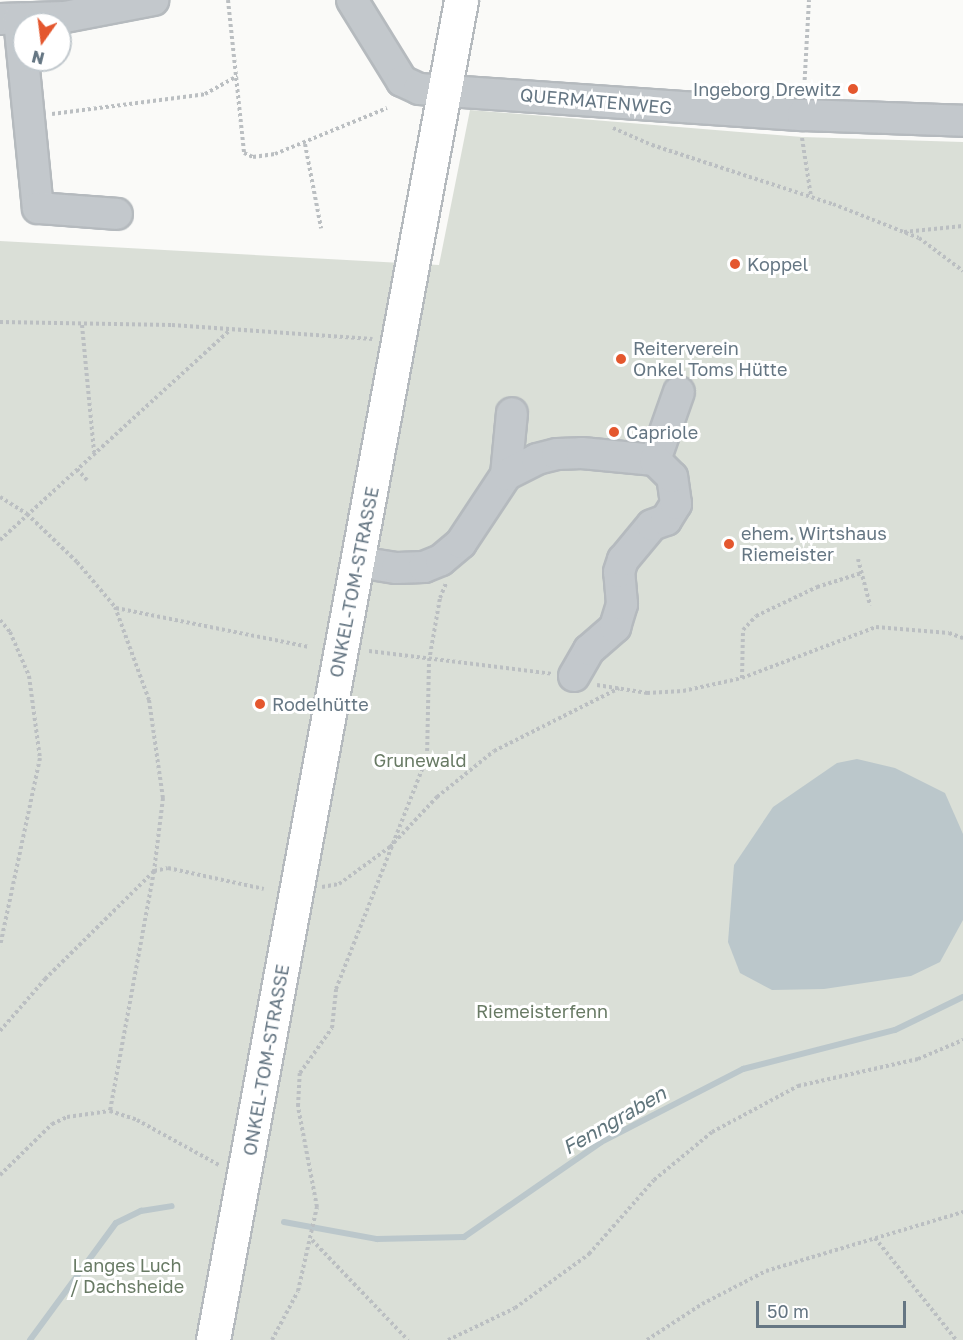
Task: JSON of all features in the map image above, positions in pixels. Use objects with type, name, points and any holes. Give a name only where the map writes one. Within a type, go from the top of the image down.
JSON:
[{"type":"main road","name":"ONKEL-TOM-STRASSE","points":[[213,1340],[460,0]]},
{"type":"street","points":[[72,12],[107,11],[153,0]]},
{"type":"street","name":"QUERMATENWEG","points":[[352,0],[402,81],[419,89],[445,88],[802,116],[963,121]]},
{"type":"street","points":[[25,72],[38,208],[117,214]]},
{"type":"street","points":[[655,460],[679,392]]},
{"type":"street","points":[[358,562],[397,568],[424,567],[441,560],[461,543],[506,475],[512,413]]},
{"type":"street","points":[[506,475],[557,454],[655,460],[672,477],[676,504],[666,520],[652,525],[623,560],[619,572],[622,604],[615,627],[589,650],[574,676]]},
{"type":"path","points":[[228,0],[244,153],[252,157],[275,154],[305,144],[387,108]]},
{"type":"path","points":[[803,97],[808,0]]},
{"type":"path","points":[[28,103],[36,104],[42,115],[53,114],[205,94],[237,76]]},
{"type":"path","points":[[606,125],[652,145],[811,196],[919,238],[963,271]]},
{"type":"path","points":[[802,137],[811,196]]},
{"type":"path","points":[[305,144],[321,228]]},
{"type":"path","points":[[903,232],[963,226]]},
{"type":"path","points":[[0,322],[172,325],[229,331],[373,339]]},
{"type":"path","points":[[82,325],[94,453]]},
{"type":"path","points":[[0,540],[229,331]]},
{"type":"path","points":[[77,469],[87,480]]},
{"type":"path","points":[[0,497],[27,514],[77,562],[115,608],[148,700],[163,798],[154,871],[110,1111]]},
{"type":"path","points":[[858,559],[870,605]]},
{"type":"path","points":[[741,678],[743,630],[756,616],[817,587],[862,573]]},
{"type":"path","points":[[272,1340],[298,1291],[312,1239],[317,1207],[298,1106],[300,1073],[332,1028],[336,989],[427,757],[429,661],[440,598],[448,580]]},
{"type":"path","points":[[115,608],[309,648]]},
{"type":"path","points":[[0,620],[10,632],[29,676],[40,758],[0,946]]},
{"type":"path","points":[[369,651],[429,661],[574,676],[592,684],[670,693],[741,678],[876,627],[939,631],[963,638]]},
{"type":"path","points":[[320,887],[339,884],[390,847],[437,797],[494,752],[620,688]]},
{"type":"path","points":[[0,1031],[45,979],[154,871],[168,868],[264,889]]},
{"type":"path","points":[[448,1340],[514,1308],[589,1254],[654,1180],[712,1132],[798,1086],[918,1059],[963,1040]]},
{"type":"path","points":[[0,1175],[52,1124],[78,1115],[110,1111],[137,1120],[189,1152],[245,1176]]},
{"type":"path","points":[[647,1340],[702,1304],[766,1271],[963,1212]]},
{"type":"path","points":[[875,1238],[956,1340]]},
{"type":"path","points":[[312,1239],[408,1340]]},
{"type":"green space","name":"Grunewald","points":[[470,110],[802,137],[963,142],[963,1340],[0,1340],[0,241],[439,265]]},
{"type":"shaded area","points":[[857,759],[895,768],[945,793],[963,834],[963,920],[940,962],[911,976],[824,989],[772,990],[740,973],[728,942],[734,865],[773,807],[837,763]]},
{"type":"waterway","name":"Fenngraben","points":[[284,1222],[377,1239],[464,1237],[601,1142],[743,1069],[895,1030],[963,997]]},
{"type":"waterway","name":"Fenngraben","points":[[30,1340],[116,1223],[141,1211],[172,1206]]},
{"type":"place","name":"Ingeborg Drewitz","points":[[853,89]]},
{"type":"place","name":"Koppel","points":[[735,264]]},
{"type":"place","name":"Reiterverein Onkel Toms Hütte","points":[[621,359]]},
{"type":"place","name":"Capriole","points":[[614,432]]},
{"type":"place","name":"ehem. Wirtshaus Riemeister","points":[[729,544]]},
{"type":"place","name":"Rodelhütte","points":[[260,704]]},
{"type":"park label","name":"Riemeisterfenn","points":[[542,1011]]},
{"type":"park label","name":"Langes Luch / Dachsheide","points":[[127,1276]]}]
